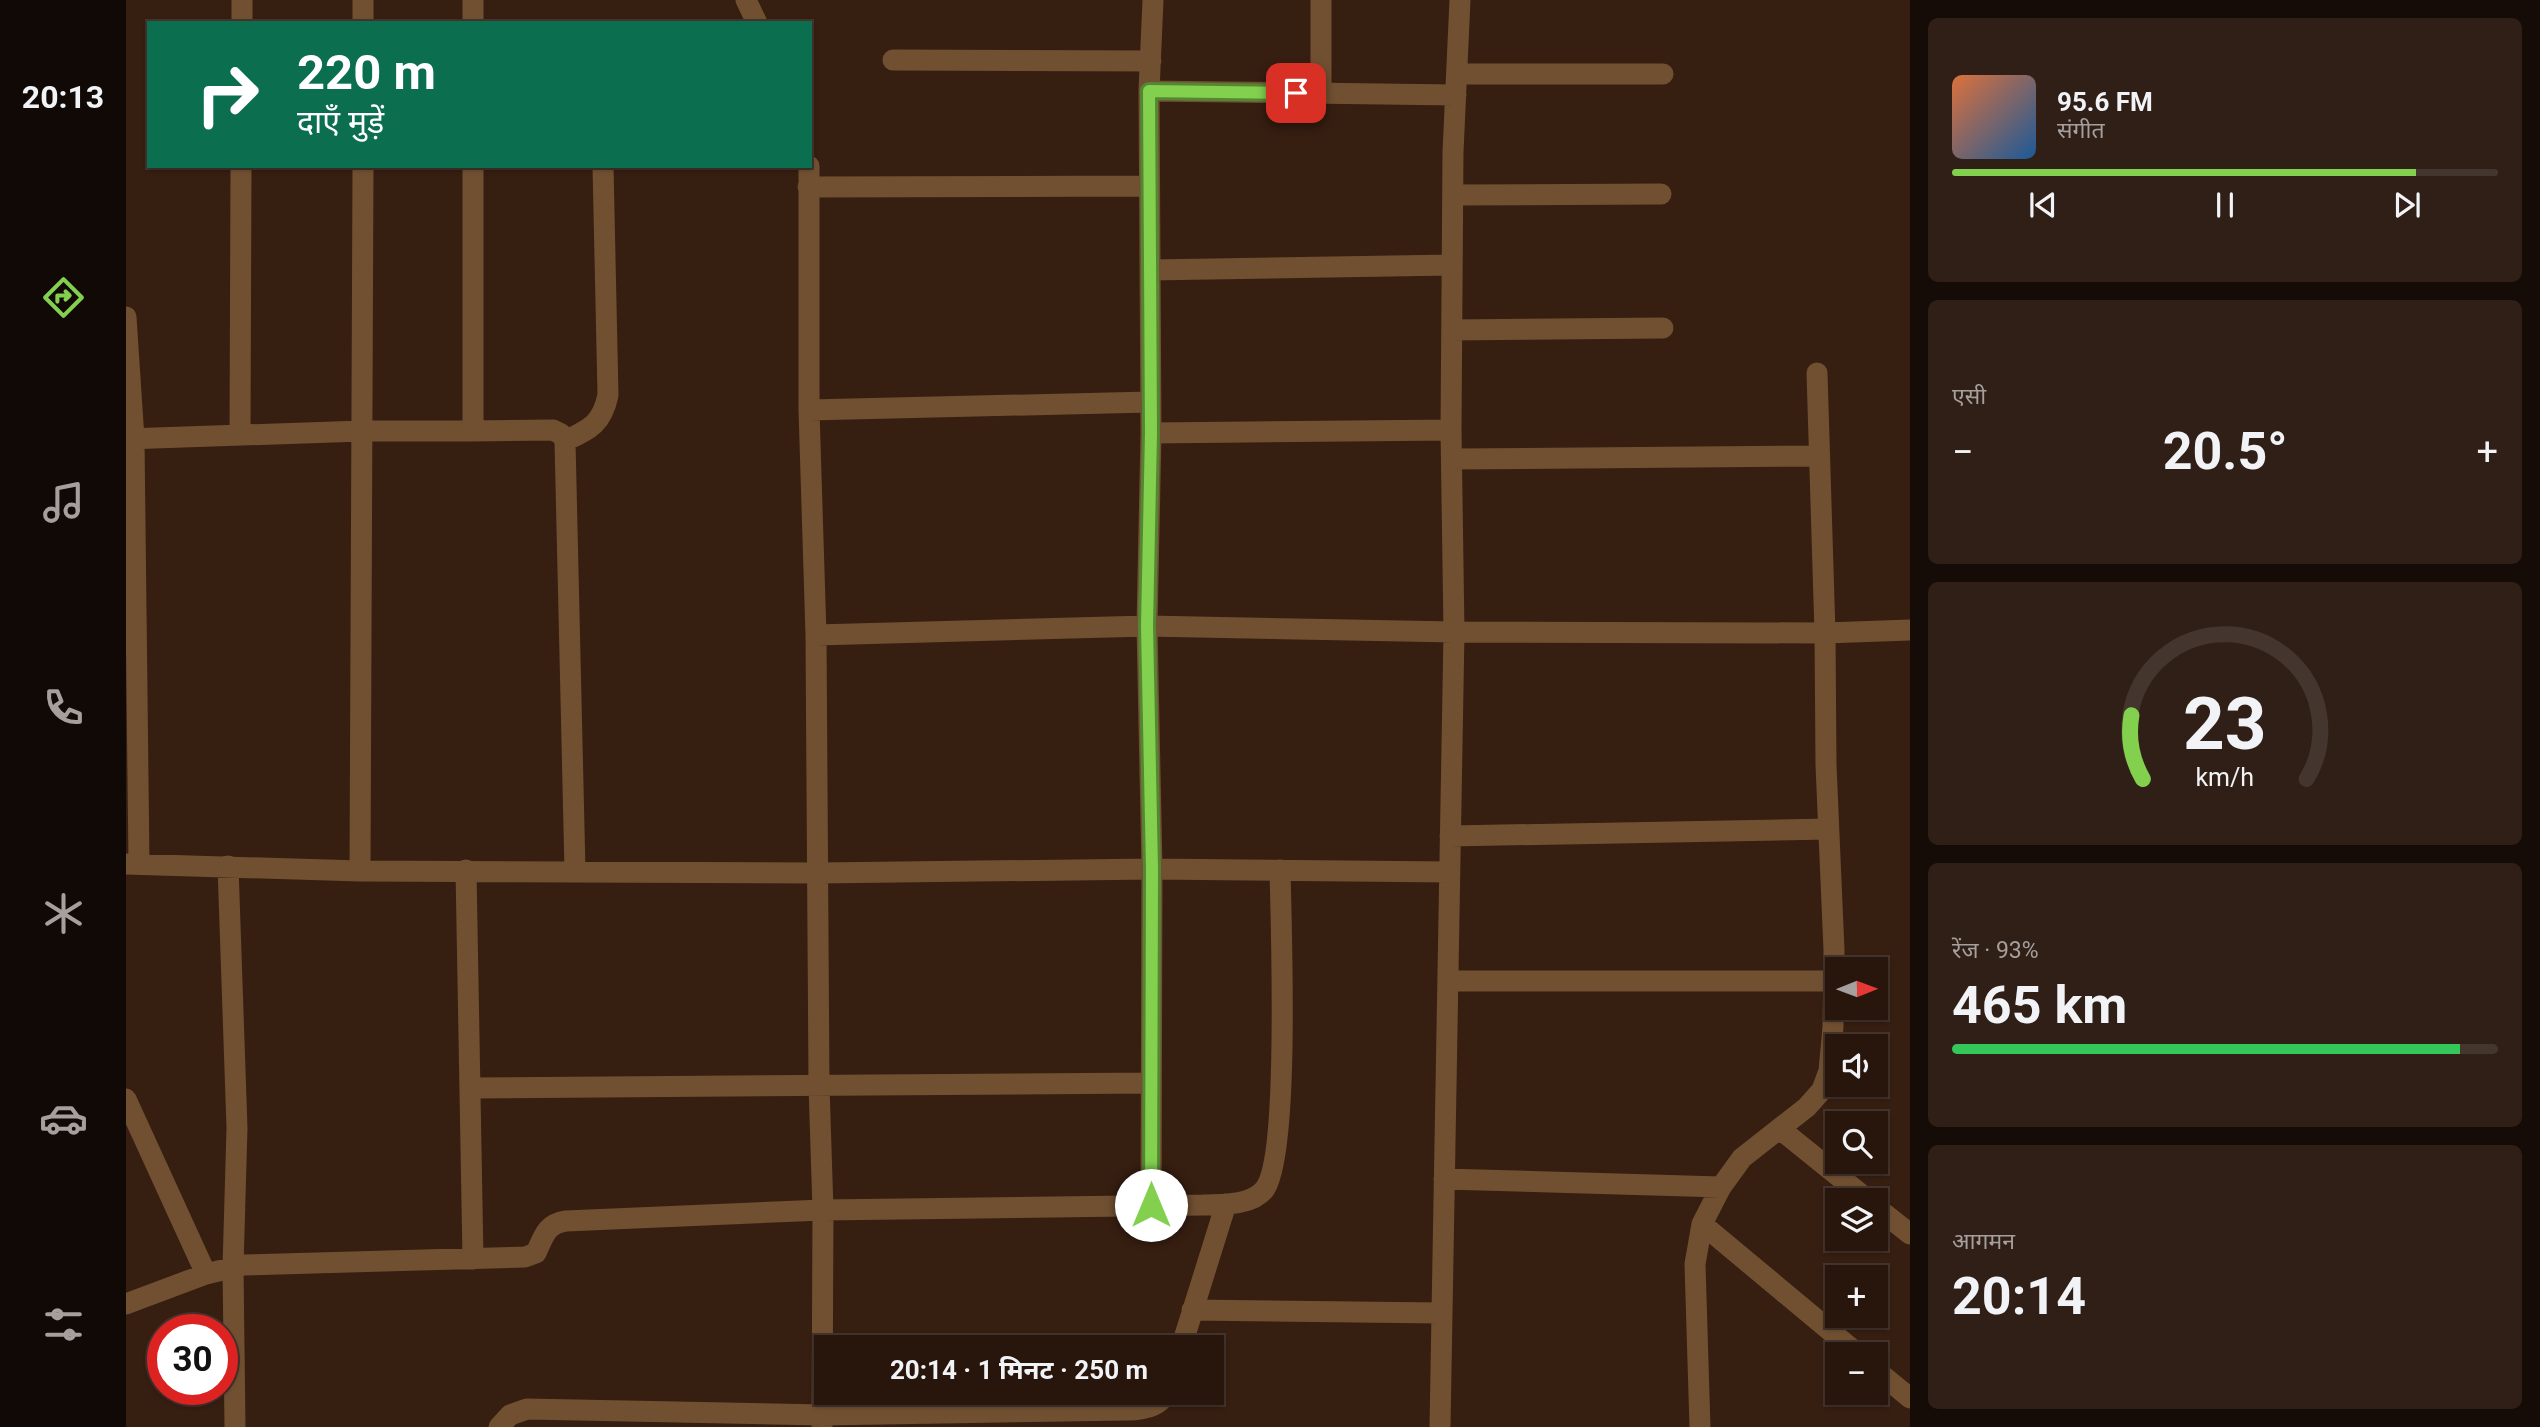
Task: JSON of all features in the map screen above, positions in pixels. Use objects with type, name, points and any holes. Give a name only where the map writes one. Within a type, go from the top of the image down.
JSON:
[{"type":"street","points":[[242,0],[242,21]]},
{"type":"street","points":[[363,0],[363,21]]},
{"type":"street","points":[[474,0],[474,21]]},
{"type":"street","points":[[746,0],[756,21]]},
{"type":"street","points":[[1151,1205],[1152,869],[1147,626],[1151,433],[1149,91],[1153,0]]},
{"type":"street","points":[[1321,0],[1321,93]]},
{"type":"street","points":[[1440,1427],[1454,632],[1452,265],[1460,0]]},
{"type":"street","points":[[893,60],[1151,61]]},
{"type":"street","points":[[1149,91],[1321,93],[1663,74]]},
{"type":"street","points":[[240,435],[242,168]]},
{"type":"street","points":[[360,871],[363,168]]},
{"type":"street","points":[[474,168],[474,430]]},
{"type":"street","points":[[565,441],[600,420],[608,395],[603,168]]},
{"type":"street","points":[[822,1421],[823,1210],[818,1086],[816,635],[809,410],[808,177],[1149,186]]},
{"type":"street","points":[[1453,195],[1661,194]]},
{"type":"street","points":[[1150,270],[1452,265]]},
{"type":"street","points":[[126,317],[130,439],[132,864],[360,871],[818,873],[1152,869],[1450,872]]},
{"type":"street","points":[[1452,330],[1663,328]]},
{"type":"street","points":[[1817,373],[1832,957]]},
{"type":"street","points":[[809,410],[1150,402]]},
{"type":"street","points":[[130,439],[362,431],[553,430],[561,434],[565,441],[575,871]]},
{"type":"street","points":[[1151,433],[1451,430]]},
{"type":"street","points":[[1452,459],[1819,456]]},
{"type":"street","points":[[816,635],[1147,626],[1454,632],[1825,633],[1910,630]]},
{"type":"street","points":[[1450,836],[1828,828]]},
{"type":"street","points":[[228,866],[237,1128],[233,1267],[235,1427]]},
{"type":"street","points":[[466,870],[473,1259]]},
{"type":"street","points":[[126,1304],[206,1274],[243,1265],[525,1257],[536,1253],[545,1231],[555,1222],[823,1210],[1226,1204],[1250,1199],[1264,1189],[1275,1165],[1282,1039],[1280,870]]},
{"type":"street","points":[[1448,981],[1825,981]]},
{"type":"street","points":[[1700,1427],[1695,1264],[1702,1224],[1721,1187],[1742,1158],[1807,1107],[1822,1090],[1829,1071],[1831,1020]]},
{"type":"street","points":[[470,1088],[1151,1083]]},
{"type":"street","points":[[126,1099],[206,1274]]},
{"type":"street","points":[[1780,1129],[1853,1188]]},
{"type":"street","points":[[1444,1179],[1721,1187]]},
{"type":"street","points":[[1185,1335],[1226,1204]]},
{"type":"street","points":[[1888,1217],[1910,1234]]},
{"type":"street","points":[[1702,1224],[1843,1342]]},
{"type":"street","points":[[1192,1310],[1441,1313]]},
{"type":"street","points":[[1888,1380],[1910,1398]]},
{"type":"street","points":[[499,1427],[510,1415],[527,1409],[822,1421],[1143,1410],[1152,1405]]},
{"type":"route","points":[[1151,1205],[1152,869],[1147,626],[1151,433],[1149,91],[1296,93]]}]
